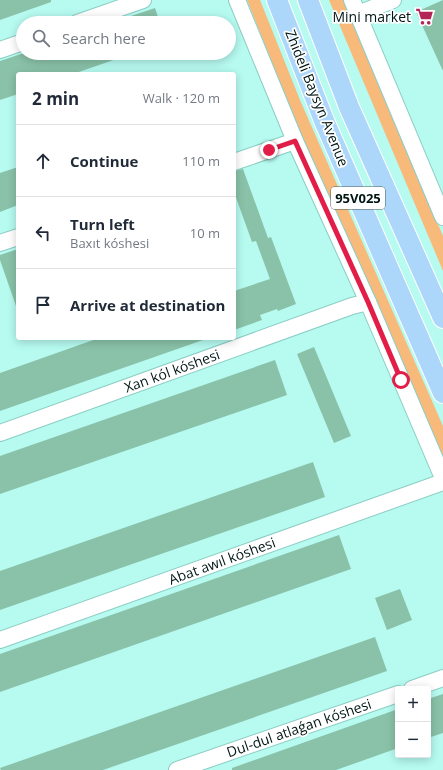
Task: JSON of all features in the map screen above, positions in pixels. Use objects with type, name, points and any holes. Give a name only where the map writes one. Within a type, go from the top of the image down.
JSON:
[{"type":"main road","name":"Zhideli Baysyn Avenue","points":[[277,0],[325,123],[443,393]]},
{"type":"main road","name":"Zhideli Baysyn Avenue","points":[[308,0],[348,108],[443,318]]},
{"type":"street","points":[[97,16],[143,0]]},
{"type":"street","points":[[237,0],[295,141],[368,302],[443,478]]},
{"type":"street","points":[[393,0],[355,7],[443,217]]},
{"type":"street","points":[[0,50],[16,44]]},
{"type":"street","points":[[236,161],[295,141]]},
{"type":"street","points":[[0,243],[16,238]]},
{"type":"street","name":"Xan kól kóshesi","points":[[0,433],[352,306],[368,302]]},
{"type":"street","name":"Abat awıl kóshesi","points":[[0,640],[443,482]]},
{"type":"street","points":[[420,686],[443,678]]},
{"type":"street","name":"Dul-dul atlaǵan kóshesi","points":[[177,770],[395,695]]},
{"type":"shaded area","points":[[247,0],[260,0],[300,100],[443,426],[443,461],[312,163]]},
{"type":"shaded area","points":[[329,0],[343,0],[443,236],[443,271]]},
{"type":"building","points":[[0,0],[51,0],[51,2],[0,20]]},
{"type":"building","points":[[443,0],[443,71],[416,12]]},
{"type":"building","points":[[155,8],[158,16],[131,16]]},
{"type":"building","points":[[16,56],[16,60],[114,60],[79,72],[16,72],[16,95],[0,100],[0,61]]},
{"type":"building","points":[[16,168],[16,206],[0,212],[0,173]]},
{"type":"building","points":[[243,169],[268,238],[271,237],[296,304],[278,311],[277,309],[260,315],[262,320],[236,329],[236,290],[270,279],[256,241],[252,242],[236,198],[236,171]]},
{"type":"building","points":[[16,250],[16,306],[0,260],[0,255]]},
{"type":"building","points":[[93,340],[203,340],[0,411],[0,373]]},
{"type":"building","points":[[314,347],[351,436],[334,443],[297,354]]},
{"type":"building","points":[[275,360],[287,395],[0,494],[0,456]]},
{"type":"building","points":[[313,462],[325,497],[0,610],[0,571]]},
{"type":"building","points":[[339,535],[351,569],[0,692],[0,654]]},
{"type":"building","points":[[400,589],[412,620],[387,630],[375,598]]},
{"type":"building","points":[[375,637],[387,671],[103,770],[1,770],[0,768]]},
{"type":"building","points":[[443,694],[443,733],[431,737],[431,722],[431,698]]},
{"type":"building","points":[[395,710],[395,749],[336,770],[232,770],[232,768]]},
{"type":"place","name":"Mini market","points":[[424,17]]},
{"type":"route","points":[[269,150],[295,141],[368,302],[401,380]]}]
